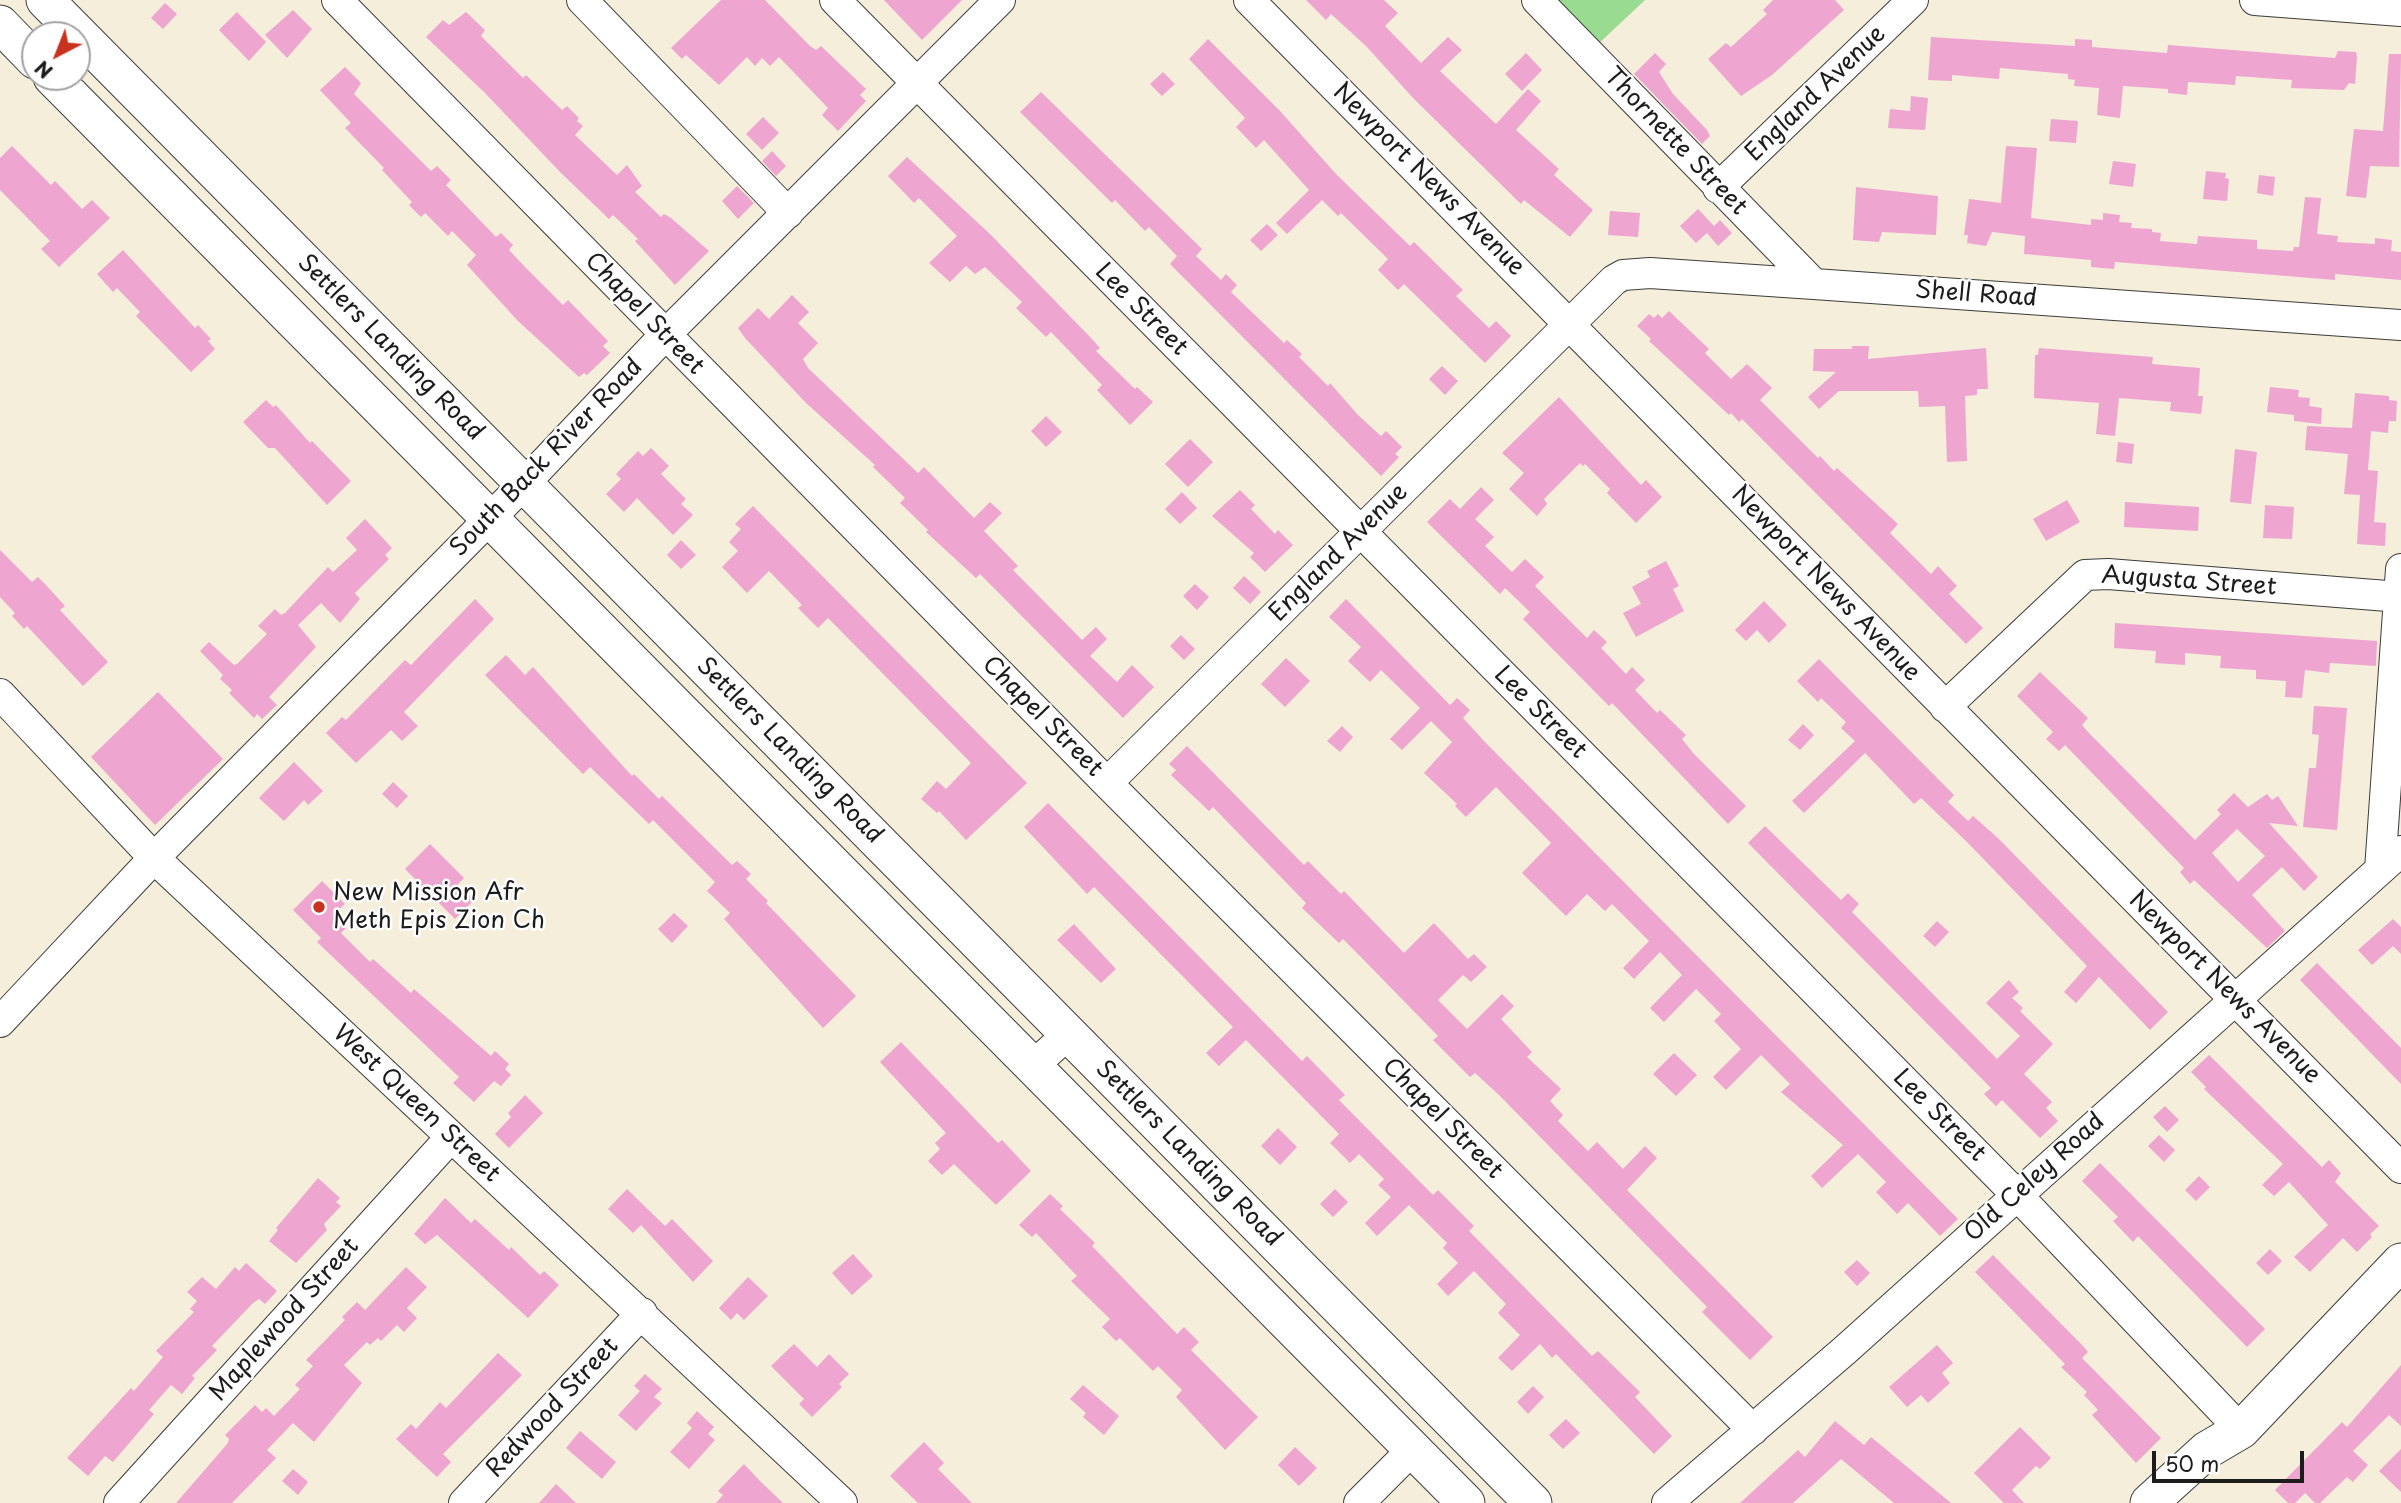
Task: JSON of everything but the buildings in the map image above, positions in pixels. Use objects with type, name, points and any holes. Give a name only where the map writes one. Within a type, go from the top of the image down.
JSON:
[{"type":"main road","name":"Settlers Landing Road","points":[[45,0],[1532,1503]]},
{"type":"main road","points":[[0,24],[21,46]]},
{"type":"main road","name":"Settlers Landing Road","points":[[66,91],[1466,1503]]},
{"type":"main road","points":[[2150,1503],[2207,1450],[2241,1430],[2401,1262]]},
{"type":"main road","points":[[2187,1503],[2224,1464],[2241,1430]]},
{"type":"street","name":"Chapel Street","points":[[337,0],[1107,783],[1753,1430]]},
{"type":"street","points":[[582,0],[788,213]]},
{"type":"street","name":"Lee Street","points":[[835,0],[2016,1194],[2241,1430]]},
{"type":"street","name":"South Back River Road","points":[[0,1022],[154,858],[524,484],[665,335],[1000,0]]},
{"type":"street","name":"Newport News Avenue","points":[[1250,0],[2401,1168]]},
{"type":"street","name":"Thornette Street","points":[[1537,0],[1814,284]]},
{"type":"street","name":"England Avenue","points":[[1718,188],[1913,0]]},
{"type":"street","points":[[2255,0],[2401,11]]},
{"type":"street","name":"Shell Road","points":[[1571,323],[1614,280],[1623,275],[1650,273],[2401,325]]},
{"type":"street","name":"England Avenue","points":[[1107,783],[1571,323]]},
{"type":"street","name":"Augusta Street","points":[[1945,707],[2085,575],[2400,588]]},
{"type":"street","points":[[2390,860],[2400,588]]},
{"type":"street","name":"West Queen Street","points":[[0,694],[154,858],[642,1312],[825,1497]]},
{"type":"street","name":"Old Celey Road","points":[[1667,1503],[1753,1430],[2390,860]]},
{"type":"street","points":[[1032,1067],[1068,1034]]},
{"type":"street","name":"Maplewood Street","points":[[119,1503],[451,1137]]},
{"type":"street","name":"Redwood Street","points":[[464,1503],[642,1312]]},
{"type":"street","points":[[1359,1503],[1412,1450]]},
{"type":"green space","points":[[1550,0],[1645,0],[1595,47]]},
{"type":"place","name":"New Mission Afr Meth Epis Zion Ch","points":[[319,907]]}]
